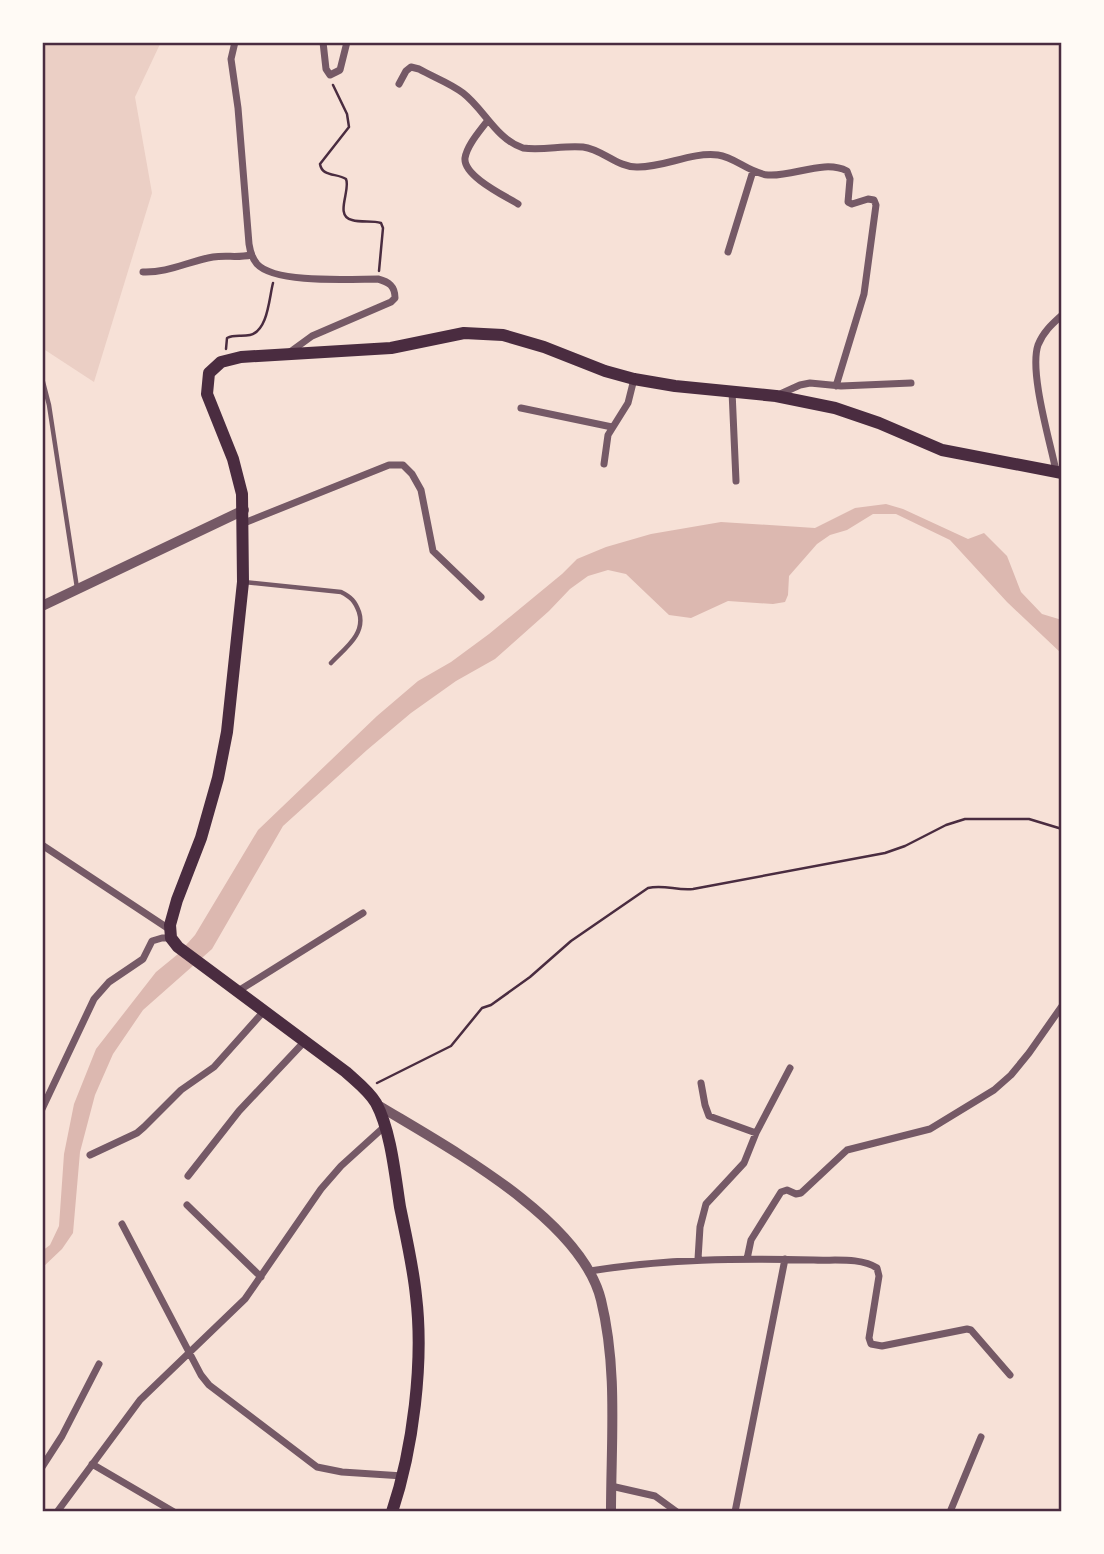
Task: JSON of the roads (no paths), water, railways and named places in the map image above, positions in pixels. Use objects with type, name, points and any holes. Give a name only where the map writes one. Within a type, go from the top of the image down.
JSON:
[{"type":"main road","points":[[392,1512],[403,1476],[413,1411],[418,1340],[417,1309],[411,1260],[384,1127],[376,1104],[365,1089],[173,938],[177,900],[201,838],[218,778],[227,732],[243,582],[244,516],[238,473],[206,394],[209,373],[221,362],[231,359],[290,352],[391,348],[450,334],[482,333],[527,341],[605,371],[634,379],[776,396],[835,408],[862,416],[942,450],[1059,472]]},
{"type":"street","points":[[235,42],[231,59],[251,255],[258,265],[276,273],[308,279],[387,281],[393,287],[395,298],[312,336],[290,352]]},
{"type":"street","points":[[323,42],[326,69],[330,75],[340,70],[347,42]]},
{"type":"street","points":[[399,84],[411,67],[419,69],[464,93],[505,137],[523,148],[582,147],[626,165],[639,167],[689,156],[723,156],[753,171],[780,175],[839,166],[847,170],[850,179],[848,202],[852,204],[868,199],[874,200],[876,205],[864,294],[836,386]]},
{"type":"street","points":[[488,120],[470,146],[465,157],[466,165],[482,182],[518,204]]},
{"type":"street","points":[[727,252],[753,171]]},
{"type":"street","points":[[144,272],[164,272],[212,258],[241,258],[251,255]]},
{"type":"street","points":[[1059,472],[1035,369],[1037,347],[1046,329],[1062,315]]},
{"type":"street","points":[[604,464],[608,435],[628,403],[634,379]]},
{"type":"street","points":[[776,396],[810,383],[836,386],[911,383]]},
{"type":"street","points":[[733,391],[736,481]]},
{"type":"street","points":[[522,408],[612,427]]},
{"type":"street","points":[[42,606],[244,516],[389,465],[403,465],[412,474],[421,490],[433,551],[481,597]]},
{"type":"street","points":[[42,845],[173,938]]},
{"type":"street","points":[[238,991],[363,913]]},
{"type":"street","points":[[42,1109],[94,999],[109,982],[143,959],[152,941],[173,938]]},
{"type":"street","points":[[747,1259],[751,1240],[781,1192],[787,1190],[793,1194],[801,1193],[847,1150],[930,1129],[994,1090],[1023,1061],[1062,1006]]},
{"type":"street","points":[[90,1155],[137,1133],[181,1090],[214,1067],[264,1011]]},
{"type":"street","points":[[188,1176],[239,1111],[305,1041]]},
{"type":"street","points":[[698,1259],[700,1227],[706,1204],[744,1163],[756,1133],[790,1069]]},
{"type":"street","points":[[701,1083],[709,1116],[756,1133]]},
{"type":"street","points":[[376,1104],[457,1154],[524,1200],[568,1241],[590,1271],[601,1299],[613,1401],[611,1512]]},
{"type":"street","points":[[57,1512],[140,1401],[230,1316],[261,1277],[321,1189],[341,1166],[384,1127]]},
{"type":"street","points":[[187,1205],[261,1277]]},
{"type":"street","points":[[122,1224],[188,1353],[209,1385],[317,1467],[342,1472],[403,1476]]},
{"type":"street","points":[[590,1271],[646,1262],[698,1259],[785,1259],[870,1264],[877,1268],[879,1276],[869,1338],[871,1344],[875,1346],[967,1329],[971,1330],[1010,1375]]},
{"type":"street","points":[[735,1512],[785,1259]]},
{"type":"street","points":[[42,1467],[62,1436],[99,1364]]},
{"type":"street","points":[[950,1512],[981,1437]]},
{"type":"street","points":[[92,1464],[174,1512]]},
{"type":"street","points":[[611,1486],[655,1496],[677,1512]]},
{"type":"lane","points":[[42,378],[49,405],[78,590]]},
{"type":"lane","points":[[42,406],[49,405]]},
{"type":"lane","points":[[243,582],[341,592],[349,596],[355,602],[361,625],[359,633],[331,663]]}]
